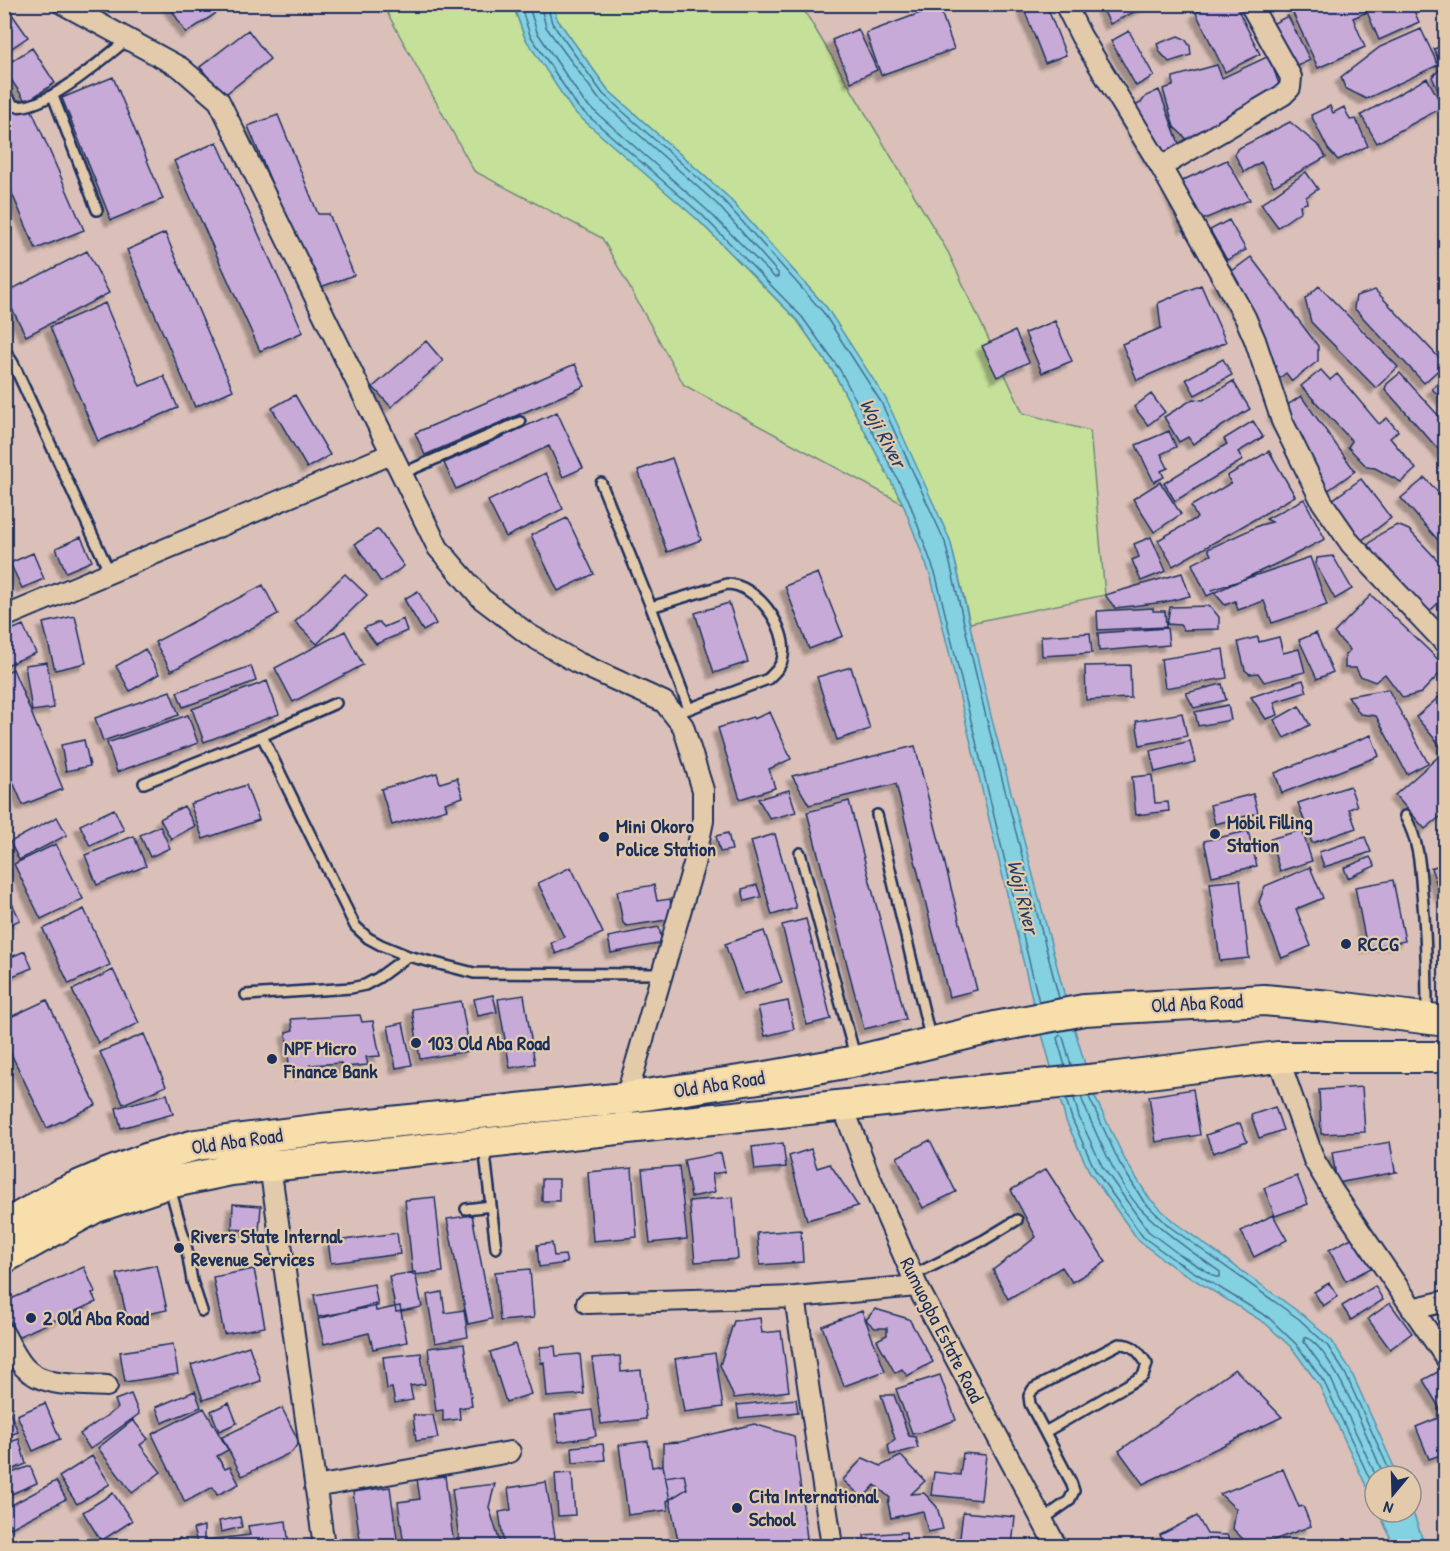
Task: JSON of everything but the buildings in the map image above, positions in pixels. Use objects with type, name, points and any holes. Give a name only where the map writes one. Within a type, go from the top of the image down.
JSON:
[{"type":"main road","name":"Old Aba Road","points":[[4,1226],[62,1193],[109,1173],[149,1158],[196,1145],[322,1129],[625,1098],[856,1061],[995,1027],[1084,1010],[1264,1000],[1436,1020]]},
{"type":"main road","name":"Old Aba Road","points":[[4,1258],[96,1207],[168,1183],[231,1170],[843,1107],[1278,1057],[1446,1057]]},
{"type":"street","points":[[63,4],[181,68],[219,101],[438,548],[482,599],[537,639],[576,662],[682,712],[683,726],[703,790],[703,821],[694,864],[625,1098],[618,1130]]},
{"type":"street","points":[[1065,4],[1081,36],[1161,167],[1245,317],[1282,421],[1322,502],[1351,544],[1446,644]]},
{"type":"street","points":[[1161,167],[1283,95],[1290,88],[1291,76],[1250,4]]},
{"type":"street","points":[[4,617],[391,454]]},
{"type":"street","points":[[1278,1057],[1314,1160],[1446,1358]]},
{"type":"street","name":"Rumuogba Estate Road","points":[[843,1107],[914,1281],[1056,1546]]},
{"type":"street","points":[[270,1166],[324,1546]]},
{"type":"street","points":[[587,1303],[795,1297],[914,1281]]},
{"type":"street","points":[[795,1297],[832,1546]]},
{"type":"street","points":[[1412,1309],[1446,1301]]},
{"type":"street","points":[[4,1334],[24,1367],[37,1377],[52,1381],[107,1386]]},
{"type":"street","points":[[315,1487],[510,1452]]},
{"type":"lane","points":[[4,93],[15,106],[22,107],[53,96],[128,39]]},
{"type":"lane","points":[[53,96],[97,210]]},
{"type":"lane","points":[[4,350],[14,363],[109,572]]},
{"type":"lane","points":[[401,474],[520,422]]},
{"type":"lane","points":[[601,483],[651,607],[682,712],[768,679],[780,664],[783,656],[781,638],[772,616],[753,593],[736,584],[727,584],[651,607]]},
{"type":"lane","points":[[144,783],[262,736],[336,703]]},
{"type":"lane","points":[[262,736],[355,927],[381,945],[408,956],[474,974],[662,974]]},
{"type":"lane","points":[[877,815],[931,1043]]},
{"type":"lane","points":[[1405,816],[1414,833],[1419,858],[1436,1020]]},
{"type":"lane","points":[[800,853],[856,1061]]},
{"type":"lane","points":[[246,994],[351,988],[365,985],[408,956]]},
{"type":"lane","points":[[484,1144],[496,1248]]},
{"type":"lane","points":[[168,1183],[186,1245],[192,1281],[202,1311]]},
{"type":"lane","points":[[466,1209],[491,1206]]},
{"type":"lane","points":[[914,1281],[1017,1220]]},
{"type":"lane","points":[[1042,1520],[1070,1501],[1074,1491],[1030,1404],[1029,1396],[1033,1389],[1119,1344],[1128,1344],[1136,1348],[1147,1364],[1143,1376],[1045,1432]]},
{"type":"green space","points":[[383,5],[513,5],[525,38],[698,220],[797,320],[834,373],[903,504],[684,385],[602,238],[474,171]]},
{"type":"green space","points":[[553,5],[801,5],[948,252],[1023,413],[1090,431],[1105,595],[970,623],[950,540],[827,308],[727,196],[608,90],[557,19]]},
{"type":"water","name":"Woji River","points":[[513,5],[553,5],[557,19],[608,90],[727,196],[827,308],[886,399],[950,540],[991,716],[1064,993],[1094,1095],[1125,1160],[1149,1198],[1174,1222],[1303,1315],[1332,1341],[1350,1369],[1393,1464],[1363,1464],[1363,1479],[1319,1385],[1292,1348],[1265,1323],[1172,1266],[1139,1241],[1090,1173],[1066,1121],[1032,998],[931,577],[903,504],[834,373],[797,320],[698,220],[573,111],[525,38]]},
{"type":"water","points":[[1384,1524],[1417,1524],[1425,1546],[1394,1546]]},
{"type":"place","name":"Mobil Filling Station","points":[[1215,834]]},
{"type":"place","name":"Mini Okoro Police Station","points":[[604,837]]},
{"type":"place","name":"RCCG","points":[[1346,944]]},
{"type":"place","name":"103 Old Aba Road","points":[[416,1043]]},
{"type":"place","name":"NPF Micro Finance Bank","points":[[272,1059]]},
{"type":"place","name":"Rivers State Internal Revenue Services","points":[[179,1248]]},
{"type":"place","name":"2 Old Aba Road","points":[[31,1318]]},
{"type":"place","name":"Cita International School","points":[[737,1508]]}]
